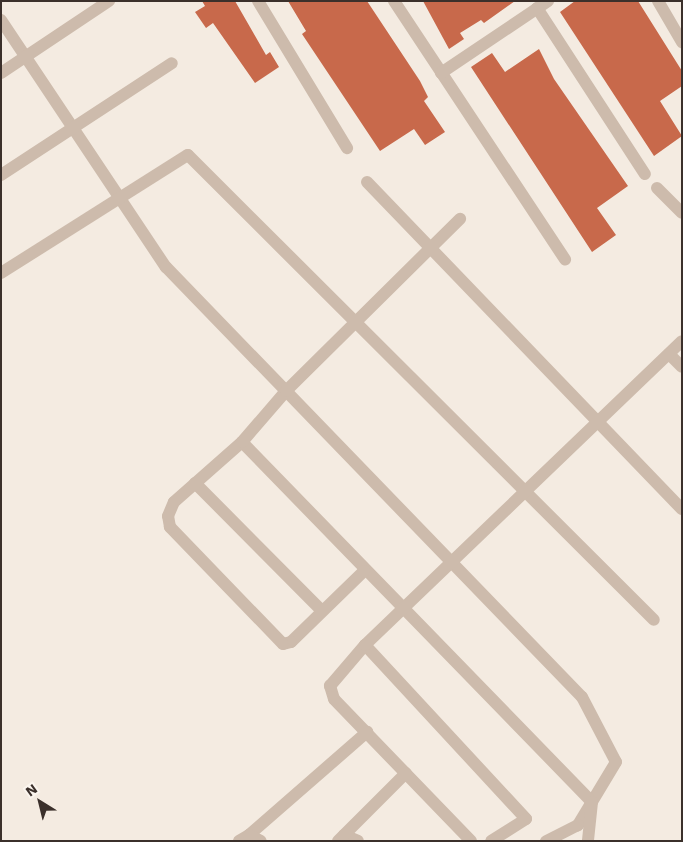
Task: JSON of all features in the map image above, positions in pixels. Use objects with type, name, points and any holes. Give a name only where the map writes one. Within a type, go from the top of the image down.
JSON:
[{"type":"street","points":[[1,73],[109,1]]},
{"type":"street","points":[[258,1],[348,148]]},
{"type":"street","points":[[394,1],[565,259]]},
{"type":"street","points":[[658,1],[682,42]]},
{"type":"street","points":[[442,73],[543,5],[645,174]]},
{"type":"street","points":[[1,20],[118,198],[166,267],[582,697],[616,762],[578,825],[546,841]]},
{"type":"street","points":[[1,175],[172,63]]},
{"type":"street","points":[[1,273],[188,155],[358,322],[654,620]]},
{"type":"street","points":[[367,182],[432,247],[598,424],[682,509]]},
{"type":"street","points":[[657,188],[682,214]]},
{"type":"street","points":[[364,571],[291,642],[277,642],[170,527],[168,516],[174,502],[242,442],[286,391],[358,322],[460,219]]},
{"type":"street","points":[[471,841],[334,699],[330,686],[365,645],[598,424],[682,341]]},
{"type":"street","points":[[669,354],[682,367]]},
{"type":"street","points":[[242,442],[364,571],[592,802]]},
{"type":"street","points":[[195,483],[322,611]]},
{"type":"street","points":[[365,645],[526,819],[492,841]]},
{"type":"street","points":[[244,838],[367,732]]},
{"type":"street","points":[[341,838],[406,773]]},
{"type":"street","points":[[588,841],[592,802]]},
{"type":"street","points":[[244,838],[261,841]]},
{"type":"street","points":[[341,838],[358,841]]},
{"type":"building","points":[[202,1],[235,1],[266,55],[270,52],[279,67],[255,83],[213,23],[206,28],[195,12],[205,6]]},
{"type":"building","points":[[288,1],[367,1],[420,81],[428,97],[424,101],[445,132],[425,145],[414,129],[380,151],[302,34],[306,31]]},
{"type":"building","points":[[423,1],[515,1],[484,23],[481,20],[460,33],[464,39],[449,49]]},
{"type":"building","points":[[575,1],[638,1],[682,71],[682,86],[660,101],[682,136],[654,156],[560,12]]},
{"type":"building","points":[[539,49],[554,79],[628,186],[597,208],[616,235],[592,252],[471,67],[492,53],[505,72]]}]
